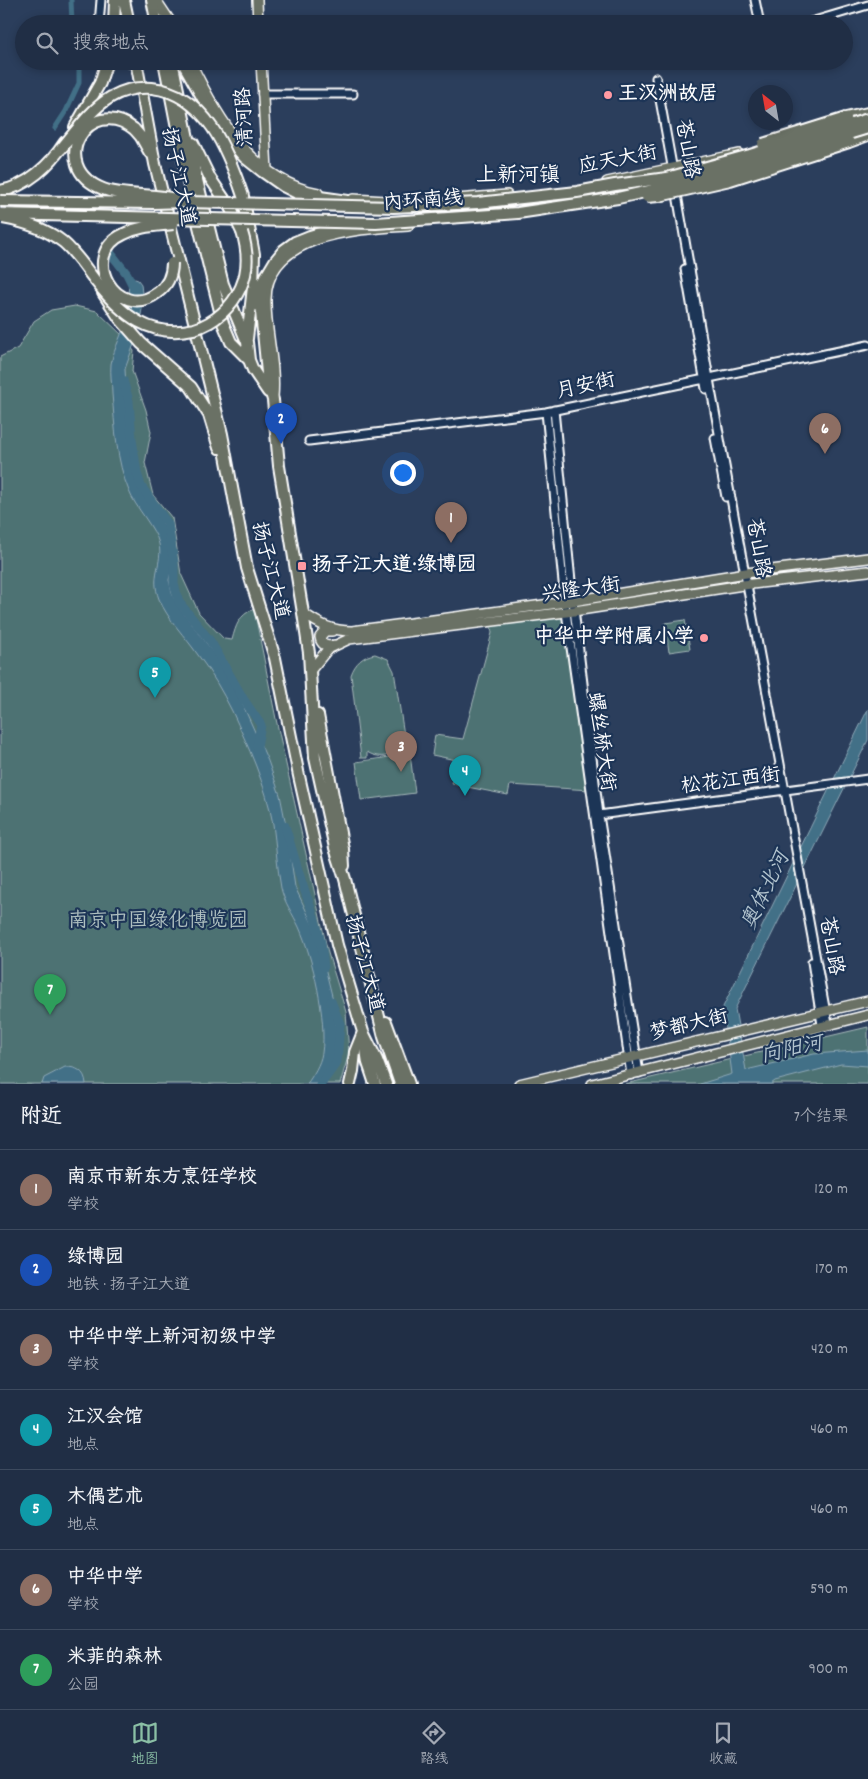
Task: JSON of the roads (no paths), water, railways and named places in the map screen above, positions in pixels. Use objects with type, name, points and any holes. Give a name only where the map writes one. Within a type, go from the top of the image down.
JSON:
[{"type":"highway","points":[[114,15],[115,0]]},
{"type":"highway","points":[[124,0],[127,15]]},
{"type":"highway","points":[[154,0],[157,15]]},
{"type":"highway","points":[[60,149],[100,83],[104,70]]},
{"type":"highway","name":"扬子江大道","points":[[137,70],[155,164],[220,425],[248,568],[275,658],[337,945],[363,1032],[386,1084]]},
{"type":"highway","name":"扬子江大道","points":[[166,70],[186,174],[223,323],[231,342],[249,360]]},
{"type":"highway","name":"扬子江大道","points":[[174,70],[195,172],[223,284],[247,342],[249,360],[253,370],[273,400]]},
{"type":"highway","points":[[187,70],[226,136],[244,158],[265,171],[283,186],[298,194],[393,207]]},
{"type":"highway","points":[[0,191],[21,184],[40,172],[90,115],[110,98],[130,89],[146,88],[160,89],[186,100],[207,120],[225,149],[243,196],[254,254],[253,287],[247,342]]},
{"type":"highway","points":[[616,185],[691,167],[846,118],[868,114]]},
{"type":"highway","points":[[155,164],[141,137],[134,129],[122,121],[110,119],[96,122],[81,134],[76,144],[76,164],[81,174],[105,190],[116,193],[160,196],[186,202]]},
{"type":"highway","name":"内环南线","points":[[0,201],[154,204],[186,202],[393,207],[478,204],[577,192],[676,175],[750,155],[868,119]]},
{"type":"highway","name":"内环南线","points":[[0,215],[376,223],[518,213],[618,198],[694,181],[868,128]]},
{"type":"highway","points":[[98,284],[121,310],[134,320],[147,326],[172,332],[199,327],[218,317],[227,309],[239,293],[247,270],[246,245],[242,232],[231,210],[210,178],[186,129]]},
{"type":"highway","points":[[618,198],[659,196],[730,180],[849,142],[868,134]]},
{"type":"highway","points":[[0,215],[44,230],[62,242],[86,267],[110,305],[131,332],[191,387],[209,415],[231,480]]},
{"type":"highway","points":[[175,247],[172,270],[167,283],[159,292],[144,300],[129,299],[116,293],[108,284],[103,270],[104,254],[110,244],[122,234],[152,226],[216,220]]},
{"type":"highway","name":"扬子江大道","points":[[376,223],[336,228],[295,242],[284,250],[268,271],[263,281],[260,302],[268,383],[273,400],[278,456],[304,613],[310,671],[343,849],[345,880],[384,1037],[400,1084]]},
{"type":"highway","points":[[374,994],[409,1084]]},
{"type":"highway","points":[[350,1084],[355,1052],[363,1032]]},
{"type":"highway","points":[[363,1032],[368,1062],[375,1084]]},
{"type":"main road","points":[[154,0],[165,15]]},
{"type":"main road","points":[[257,0],[258,15]]},
{"type":"main road","name":"应天大街","points":[[195,70],[225,126],[265,171],[312,192],[344,198],[395,202],[466,198],[572,188],[749,151],[868,114]]},
{"type":"main road","name":"清河路","points":[[261,70],[265,171]]},
{"type":"main road","name":"应天大街","points":[[273,400],[275,379],[267,320],[267,292],[271,278],[280,262],[301,246],[315,239],[342,233],[402,226],[574,209],[674,190],[868,134]]},
{"type":"main road","name":"兴隆大街","points":[[338,631],[570,607],[743,574],[868,558]]},
{"type":"main road","name":"兴隆大街","points":[[310,671],[328,649],[349,638],[570,607],[868,571]]},
{"type":"main road","points":[[304,613],[323,625],[338,631]]},
{"type":"main road","points":[[334,646],[324,646],[322,644],[321,633],[325,631],[338,631]]},
{"type":"main road","name":"梦都大街","points":[[519,1084],[868,1002]]},
{"type":"main road","name":"梦都大街","points":[[592,1084],[825,1024],[868,1015]]},
{"type":"main road","points":[[399,1057],[413,1084]]},
{"type":"street","points":[[100,15],[101,0]]},
{"type":"street","points":[[755,0],[758,15]]},
{"type":"street","points":[[834,15],[868,5]]},
{"type":"street","name":"苍山路","points":[[656,78],[670,169],[707,377],[800,878],[825,1024]]},
{"type":"street","points":[[262,94],[353,94]]},
{"type":"street","name":"月安街","points":[[309,441],[546,412],[868,345]]},
{"type":"street","name":"螺丝桥大街","points":[[554,410],[570,607],[632,1058]]},
{"type":"street","name":"螺丝桥大街","points":[[546,412],[590,790],[635,1074]]},
{"type":"street","name":"松花江西街","points":[[599,816],[868,779]]},
{"type":"water","points":[[135,279],[141,284],[143,303],[138,333],[125,369],[133,458],[142,488],[173,543],[174,559],[169,580],[177,605],[208,645],[234,685],[268,761],[280,795],[295,887],[312,923],[320,947],[335,1008],[337,1033],[335,1062],[325,1084],[307,1084],[318,1066],[322,1053],[321,1007],[314,972],[304,940],[281,888],[273,824],[261,780],[232,711],[220,689],[203,661],[167,614],[159,599],[156,576],[160,551],[159,544],[154,532],[132,497],[121,468],[115,431],[111,364],[126,321],[130,281]]},
{"type":"water","points":[[868,709],[868,740],[735,1009],[746,1070],[814,1054],[868,1050],[868,1066],[841,1064],[775,1081],[771,1084],[700,1084],[732,1074],[723,1007]]},
{"type":"water","points":[[65,1067],[80,1071],[84,1076],[86,1084],[42,1084],[44,1078]]},
{"type":"waterway","points":[[71,0],[72,15]]},
{"type":"waterway","points":[[55,128],[66,111],[79,83],[79,70]]},
{"type":"waterway","points":[[109,251],[127,274],[135,290]]},
{"type":"waterway","points":[[123,380],[129,401],[137,473],[141,486],[168,524],[174,564],[174,584],[179,602],[211,642],[244,700],[261,725],[258,750]]},
{"type":"waterway","points":[[285,826],[315,920],[321,943],[324,967]]},
{"type":"waterway","points":[[321,1084],[337,1062],[340,1024],[331,1001]]},
{"type":"place","name":"王汉洲故居","points":[[608,95]]},
{"type":"place","name":"绿博园","points":[[281,444]]},
{"type":"place","name":"中华中学","points":[[825,454]]},
{"type":"place","name":"南京市新东方烹饪学校","points":[[451,543]]},
{"type":"place","name":"扬子江大道·绿博园","points":[[302,566]]},
{"type":"place","name":"中华中学附属小学","points":[[704,638]]},
{"type":"place","name":"木偶艺术","points":[[155,698]]},
{"type":"place","name":"中华中学上新河初级中学","points":[[401,772]]},
{"type":"place","name":"江汉会馆","points":[[465,796]]},
{"type":"place","name":"米菲的森林","points":[[50,1015]]},
{"type":"district","name":"上新河镇","points":[[518,177]]},
{"type":"water label","name":"奥体北河","points":[[767,891]]},
{"type":"water label","name":"向阳河","points":[[792,1051]]},
{"type":"park label","name":"南京中国绿化博览园","points":[[158,922]]}]
